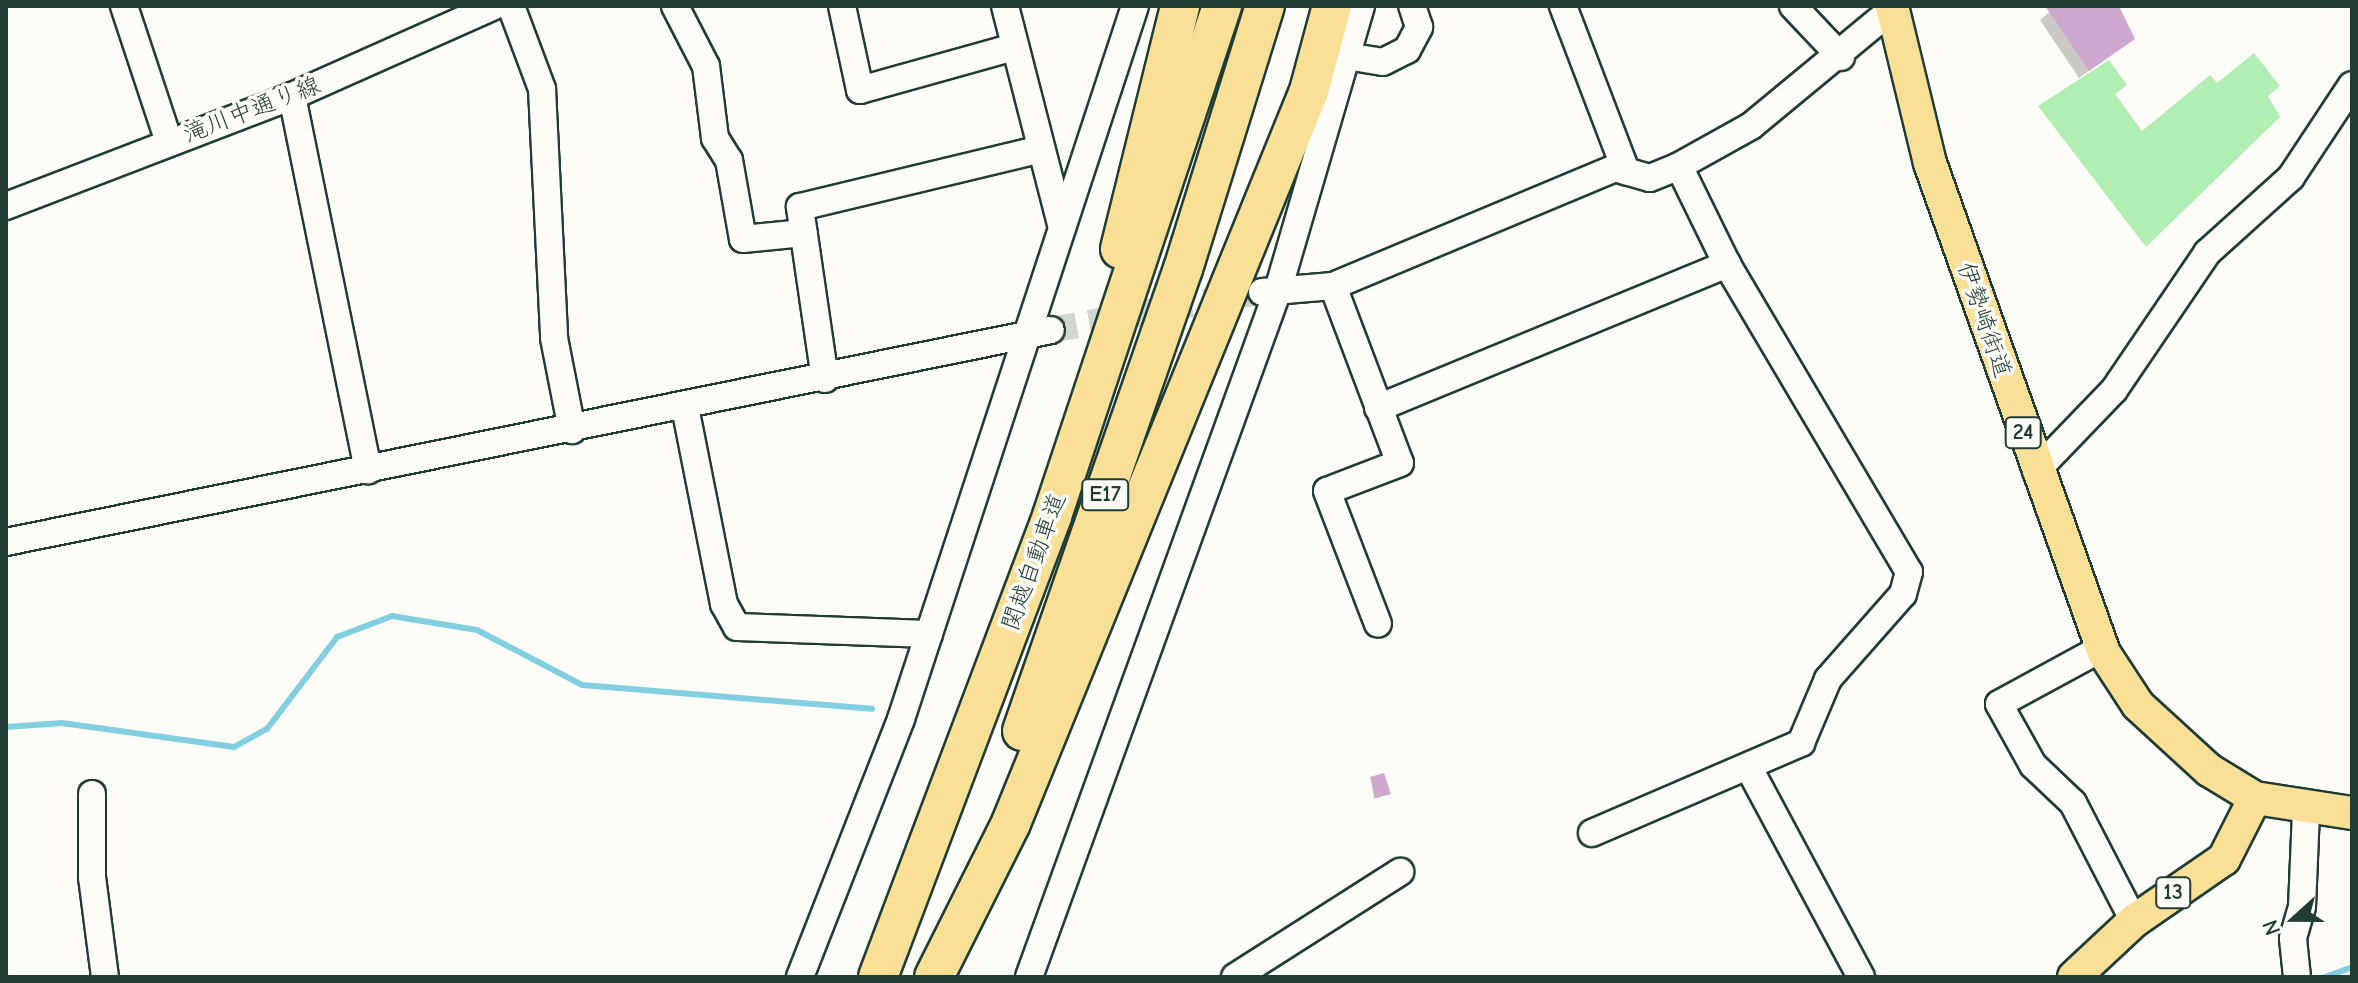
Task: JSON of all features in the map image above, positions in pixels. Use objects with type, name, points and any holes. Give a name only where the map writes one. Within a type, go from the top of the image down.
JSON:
[{"type":"highway","points":[[1052,516],[1180,6]]},
{"type":"highway","name":"関越自動車道","points":[[878,977],[1052,516],[1222,6]]},
{"type":"highway","name":"関越自動車道","points":[[925,977],[1047,661],[1265,6]]},
{"type":"highway","points":[[934,977],[1011,823],[1341,12]]},
{"type":"main road","name":"伊勢崎街道","points":[[1893,7],[1930,163],[2036,471],[2102,648],[2138,705],[2171,739],[2255,798],[2306,812],[2352,813]]},
{"type":"main road","name":"13","points":[[2074,977],[2134,921],[2224,859],[2255,798]]},
{"type":"street","points":[[124,6],[169,142]]},
{"type":"street","name":"滝川中通り線","points":[[6,206],[292,96],[494,6]]},
{"type":"street","points":[[511,6],[542,89],[554,338],[572,430]]},
{"type":"street","points":[[675,6],[706,66],[715,138],[729,160],[743,239],[804,233]]},
{"type":"street","points":[[842,6],[860,90],[1014,47]]},
{"type":"street","points":[[1005,6],[1037,150],[1062,228]]},
{"type":"street","points":[[800,977],[1040,332],[1062,228],[1135,6]]},
{"type":"street","points":[[1352,57],[1383,62],[1407,50],[1419,27],[1412,6]]},
{"type":"street","points":[[1563,6],[1626,171]]},
{"type":"street","points":[[1793,6],[1841,57]]},
{"type":"street","points":[[1268,291],[1333,286],[1615,168],[1650,178],[1679,166],[1751,126],[1841,57],[1893,7]]},
{"type":"street","points":[[1039,971],[1268,291],[1352,57],[1341,12]]},
{"type":"street","points":[[2036,471],[2114,390],[2207,253],[2291,177],[2352,85]]},
{"type":"street","points":[[292,96],[368,470]]},
{"type":"street","points":[[825,379],[800,207],[1037,150]]},
{"type":"street","points":[[1592,833],[1801,743],[1828,679],[1903,594],[1909,572],[1727,264],[1679,166]]},
{"type":"street","points":[[1378,408],[1727,264]]},
{"type":"street","points":[[1333,286],[1400,463],[1327,491],[1378,624]]},
{"type":"street","points":[[6,542],[825,379],[1040,332]]},
{"type":"street","points":[[685,407],[724,604],[737,627],[929,634]]},
{"type":"street","points":[[2102,648],[1999,704],[2033,765],[2073,803],[2134,921]]},
{"type":"street","points":[[1749,768],[1861,977]]},
{"type":"street","points":[[92,794],[92,877],[105,977]]},
{"type":"street","points":[[2297,977],[2293,938],[2302,907],[2306,812]]},
{"type":"street","points":[[1235,977],[1400,872]]},
{"type":"green space","points":[[2254,53],[2280,86],[2268,96],[2280,117],[2146,247],[2038,106],[2109,60],[2127,85],[2115,94],[2142,131],[2210,75],[2217,83]]},
{"type":"building","points":[[2045,6],[2119,6],[2135,39],[2089,71]]},
{"type":"building","points":[[1384,773],[1391,794],[1376,798],[1370,777]]},
{"type":"waterway","points":[[6,727],[62,723],[234,747],[267,729],[337,637],[392,616],[477,630],[582,685],[872,709]]},
{"type":"waterway","points":[[2325,977],[2352,967]]},
{"type":"tunnel","points":[[1051,330],[1259,292]]}]
